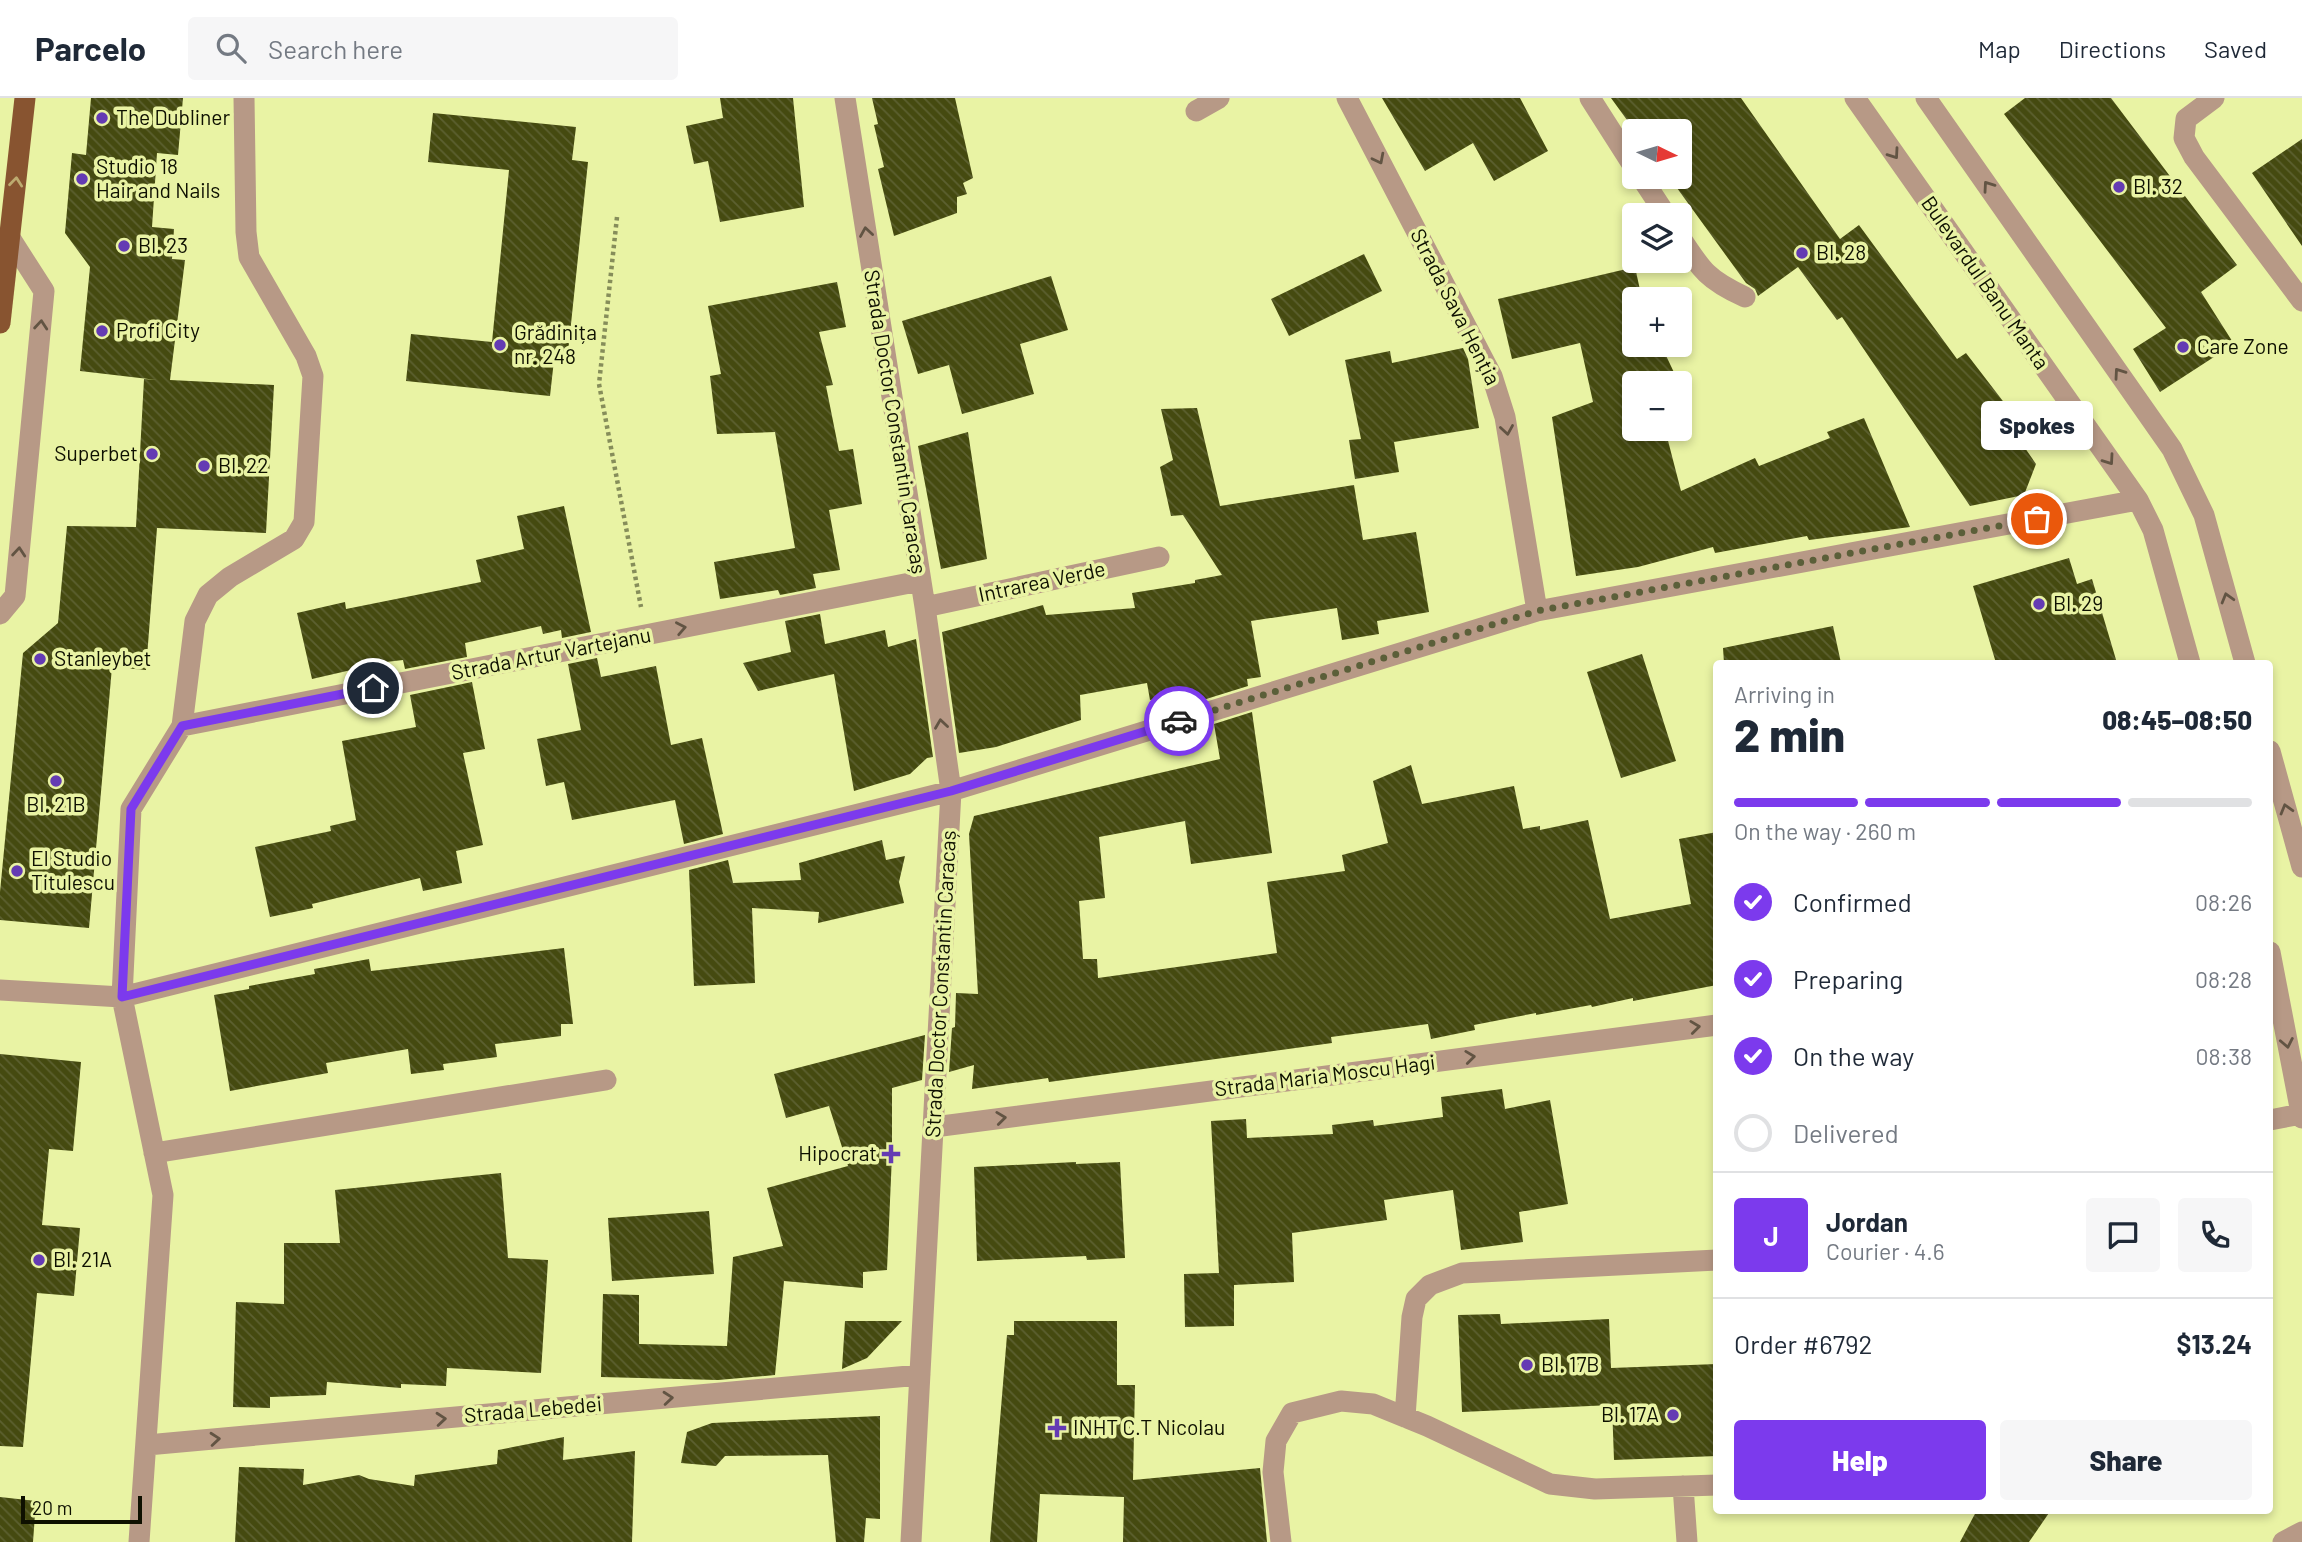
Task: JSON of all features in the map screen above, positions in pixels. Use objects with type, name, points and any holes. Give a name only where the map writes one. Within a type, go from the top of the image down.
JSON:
[{"type":"main road","points":[[0,323],[25,98]]},
{"type":"street","points":[[139,1542],[163,1195],[122,997],[131,809],[182,726],[195,621],[208,595],[230,578],[294,540],[304,522],[313,376],[306,356],[249,257],[246,232],[244,98]]},
{"type":"street","name":"Strada Doctor Constantin Caracaș","points":[[845,98],[925,607],[951,791],[911,1542]]},
{"type":"street","points":[[1196,111],[1219,98]]},
{"type":"street","name":"Strada Sava Henția","points":[[1348,98],[1496,386],[1505,417],[1537,611]]},
{"type":"street","points":[[1590,98],[1622,148]]},
{"type":"street","name":"Bulevardul Banu Manta","points":[[1855,98],[2138,500],[2153,530],[2189,660]]},
{"type":"street","points":[[1926,98],[2172,449],[2204,515],[2244,660]]},
{"type":"street","points":[[2214,98],[2186,119],[2184,138],[2194,157],[2302,301]]},
{"type":"street","points":[[0,614],[15,596],[44,291],[10,239]]},
{"type":"street","points":[[1692,256],[1717,284],[1745,297]]},
{"type":"street","points":[[0,990],[122,997],[951,791],[1537,611],[2138,500]]},
{"type":"street","name":"Intrarea Verde","points":[[925,607],[1159,557]]},
{"type":"street","name":"Strada Artur Vartejanu","points":[[182,726],[920,581]]},
{"type":"street","points":[[2273,762],[2302,867]]},
{"type":"street","points":[[2273,967],[2302,1116],[2273,1120]]},
{"type":"street","name":"Strada Maria Moscu Hagi","points":[[934,1127],[1713,1026]]},
{"type":"street","points":[[154,1153],[606,1080]]},
{"type":"street","points":[[1405,1417],[1412,1317],[1416,1299],[1430,1285],[1462,1273],[1713,1260]]},
{"type":"street","name":"Strada Lebedei","points":[[147,1445],[920,1375]]},
{"type":"street","points":[[1281,1542],[1273,1472],[1276,1441],[1292,1413],[1341,1401],[1373,1404],[1550,1484],[1595,1489],[1713,1485]]},
{"type":"street","points":[[1683,1486],[1687,1542]]},
{"type":"street","points":[[2283,1542],[2302,1532]]},
{"type":"path","points":[[617,217],[599,384],[647,635]]},
{"type":"building","points":[[91,98],[183,98],[178,155],[157,153],[152,227],[174,229],[172,259],[185,260],[170,380],[274,385],[266,533],[157,528],[146,670],[112,667],[89,928],[0,920],[0,892],[23,653],[58,623],[67,526],[136,527],[144,379],[157,380],[80,371],[90,267],[65,233],[72,153],[86,155]]},
{"type":"building","points":[[720,98],[793,98],[804,207],[720,222],[708,161],[694,164],[686,126],[723,118]]},
{"type":"building","points":[[872,98],[955,98],[973,178],[963,183],[967,194],[957,197],[957,213],[894,236],[878,169],[884,167],[874,125],[878,124]]},
{"type":"building","points":[[1382,98],[1520,98],[1548,151],[1494,181],[1473,143],[1425,171]]},
{"type":"building","name":"Bl. 28","points":[[1611,98],[1741,98],[1840,239],[1859,225],[1957,359],[1966,353],[2019,422],[2011,428],[2036,464],[2024,495],[1970,506],[1842,317],[1837,320],[1798,267],[1758,296],[1755,289],[1746,283],[1692,209],[1692,203],[1688,203],[1678,189],[1692,189],[1692,119],[1626,119]]},
{"type":"building","name":"Bl. 32","points":[[2025,98],[2111,98],[2237,265],[2201,292],[2234,344],[2160,392],[2133,349],[2166,328],[2004,114]]},
{"type":"building","points":[[433,113],[576,127],[572,160],[588,162],[567,362],[554,360],[550,396],[406,381],[411,334],[492,342],[509,170],[428,162]]},
{"type":"building","points":[[2302,139],[2302,246],[2252,173]]},
{"type":"building","points":[[1364,254],[1382,291],[1289,336],[1271,299]]},
{"type":"building","points":[[1622,270],[1622,273],[1636,273],[1639,287],[1622,287],[1622,357],[1667,357],[1673,371],[1622,371],[1622,441],[1668,441],[1681,491],[1755,458],[1759,466],[1830,438],[1827,432],[1864,418],[1910,527],[1809,540],[1807,536],[1715,553],[1713,547],[1638,567],[1576,576],[1552,417],[1593,402],[1580,343],[1512,359],[1498,299]]},
{"type":"building","points":[[1051,276],[1068,330],[1020,344],[1034,394],[962,414],[949,365],[918,374],[902,321]]},
{"type":"building","points":[[837,282],[846,327],[819,332],[833,385],[826,386],[839,451],[853,449],[862,504],[829,510],[840,570],[813,574],[816,588],[780,595],[778,590],[720,599],[714,562],[795,548],[775,432],[717,434],[710,376],[721,374],[708,306]]},
{"type":"building","points":[[1463,348],[1468,359],[1479,428],[1394,442],[1399,472],[1355,479],[1349,440],[1361,439],[1345,360],[1390,351],[1392,363]]},
{"type":"building","points":[[1197,408],[1220,506],[1354,485],[1363,540],[1416,532],[1429,612],[1377,621],[1379,634],[1342,640],[1337,608],[1251,621],[1261,677],[1247,679],[1248,686],[1171,710],[1169,697],[1150,700],[1147,683],[1080,695],[1081,720],[996,747],[959,753],[942,632],[1043,605],[1046,615],[1135,608],[1132,593],[1195,583],[1195,580],[1222,575],[1183,515],[1171,516],[1160,467],[1173,460],[1161,409]]},
{"type":"building","points":[[968,432],[987,559],[941,569],[918,446]]},
{"type":"building","points":[[564,506],[591,632],[562,638],[561,630],[543,634],[541,626],[465,643],[467,657],[405,669],[403,660],[386,662],[312,679],[297,613],[345,602],[346,609],[481,582],[476,560],[524,549],[517,516]]},
{"type":"building","name":"Bl. 29","points":[[2069,558],[2077,584],[2092,579],[2116,660],[1995,660],[1973,586]]},
{"type":"building","points":[[820,614],[825,644],[885,630],[888,647],[916,639],[933,757],[927,758],[910,774],[854,791],[834,674],[758,691],[743,663],[791,652],[785,621]]},
{"type":"building","points":[[1833,626],[1840,660],[1724,660],[1723,648]]},
{"type":"building","points":[[1642,654],[1676,761],[1621,778],[1587,672]]},
{"type":"building","points":[[597,658],[601,677],[656,666],[671,745],[702,738],[723,834],[684,844],[675,800],[572,820],[564,782],[546,786],[537,739],[581,730],[568,664]]},
{"type":"building","points":[[472,682],[485,749],[463,753],[483,845],[456,851],[462,883],[423,891],[420,878],[312,904],[313,908],[270,917],[255,847],[331,831],[330,826],[356,820],[342,741],[416,727],[410,695]]},
{"type":"building","points":[[1252,712],[1272,853],[1191,864],[1185,821],[1099,837],[1105,898],[1079,901],[1083,959],[1097,959],[1098,978],[1277,953],[1267,882],[1345,871],[1342,855],[1388,843],[1373,781],[1411,765],[1422,804],[1514,786],[1523,829],[1540,826],[1540,830],[1588,820],[1610,919],[1691,904],[1679,839],[1713,833],[1713,986],[1633,1001],[1633,998],[1592,1007],[1536,1013],[1474,1025],[1475,1030],[1431,1039],[1428,1024],[1331,1037],[1332,1043],[1049,1082],[1048,1078],[972,1089],[974,1065],[949,1072],[956,993],[978,994],[969,834],[974,816],[1220,759],[1214,724]]},
{"type":"building","points":[[882,840],[886,860],[905,856],[899,882],[904,903],[818,923],[819,912],[752,908],[755,983],[694,986],[689,870],[728,860],[733,883],[801,880],[799,863]]},
{"type":"building","points":[[564,948],[573,1024],[561,1024],[561,1036],[495,1044],[497,1057],[443,1064],[444,1070],[411,1074],[408,1049],[326,1063],[328,1073],[230,1091],[214,995],[315,974],[314,969],[369,959],[371,971]]},
{"type":"building","points":[[925,1035],[922,1080],[892,1088],[887,1270],[863,1272],[863,1288],[784,1281],[775,1375],[718,1380],[601,1377],[603,1294],[639,1295],[639,1344],[727,1346],[733,1257],[783,1246],[767,1188],[848,1166],[829,1106],[786,1118],[774,1074]]},
{"type":"building","name":"Bl. 21A","points":[[0,1054],[81,1062],[73,1151],[49,1149],[42,1225],[80,1228],[74,1296],[37,1293],[23,1447],[0,1446]]},
{"type":"building","points":[[1502,1089],[1505,1109],[1550,1100],[1568,1204],[1519,1212],[1523,1242],[1461,1250],[1453,1190],[1384,1200],[1387,1220],[1292,1233],[1294,1282],[1234,1285],[1234,1326],[1185,1327],[1184,1274],[1219,1273],[1211,1121],[1246,1119],[1247,1138],[1333,1134],[1332,1125],[1373,1120],[1374,1126],[1443,1117],[1441,1097]]},
{"type":"building","points":[[1120,1162],[1125,1258],[1087,1260],[1086,1256],[977,1261],[974,1167]]},
{"type":"building","points":[[501,1173],[508,1258],[548,1260],[541,1373],[447,1368],[446,1386],[401,1384],[401,1388],[327,1382],[326,1395],[270,1397],[270,1408],[233,1407],[236,1302],[284,1304],[284,1243],[340,1243],[335,1190]]},
{"type":"building","points":[[709,1211],[714,1274],[612,1281],[608,1218]]},
{"type":"building","points":[[1500,1314],[1501,1324],[1609,1319],[1611,1368],[1713,1364],[1713,1456],[1614,1460],[1612,1405],[1462,1412],[1458,1315]]},
{"type":"building","points":[[845,1321],[902,1321],[867,1358],[842,1369]]},
{"type":"building","name":"INHT C.T Nicolau","points":[[1014,1321],[1117,1321],[1117,1385],[1135,1385],[1133,1480],[1260,1468],[1267,1542],[1123,1542],[1124,1497],[1040,1494],[1037,1542],[990,1542],[1007,1335],[1014,1335]]},
{"type":"building","points":[[880,1416],[880,1519],[866,1518],[864,1542],[836,1542],[828,1455],[725,1456],[716,1466],[681,1463],[687,1432],[712,1423]]},
{"type":"building","points":[[564,1437],[563,1460],[635,1451],[632,1542],[235,1542],[239,1467],[304,1469],[303,1485],[359,1475],[414,1486],[415,1475],[497,1464],[498,1450]]},
{"type":"building","points":[[0,1497],[36,1501],[33,1542],[0,1542]]},
{"type":"building","points":[[1975,1514],[2048,1514],[2029,1542],[1960,1542]]},
{"type":"way so far","points":[[1179,721],[1537,611],[2037,519]]},
{"type":"place","name":"The Dubliner","points":[[102,118]]},
{"type":"place","name":"Studio 18 Hair and Nails","points":[[82,179]]},
{"type":"place","name":"Bl. 32","points":[[2119,187]]},
{"type":"place","name":"Bl. 23","points":[[124,246]]},
{"type":"place","name":"Bl. 28","points":[[1802,253]]},
{"type":"place","name":"Profi City","points":[[102,331]]},
{"type":"place","name":"Grădinița nr. 248","points":[[500,345]]},
{"type":"place","name":"Care Zone","points":[[2183,347]]},
{"type":"place","name":"Superbet","points":[[152,454]]},
{"type":"place","name":"Bl. 22","points":[[204,466]]},
{"type":"place","name":"Spokes","points":[[2037,519]]},
{"type":"place","name":"Bl. 29","points":[[2039,604]]},
{"type":"place","name":"Stanleybet","points":[[40,659]]},
{"type":"place","name":"Bl. 21B","points":[[56,781]]},
{"type":"place","name":"El Studio Titulescu","points":[[17,871]]},
{"type":"place","name":"Hipocrat","points":[[891,1154]]},
{"type":"place","name":"Bl. 21A","points":[[39,1260]]},
{"type":"place","name":"Bl. 17B","points":[[1527,1365]]},
{"type":"place","name":"Bl. 17A","points":[[1673,1415]]},
{"type":"place","name":"INHT C.T Nicolau","points":[[1057,1428]]},
{"type":"route","points":[[373,688],[182,726],[131,809],[122,997],[951,791],[1179,721]]}]
